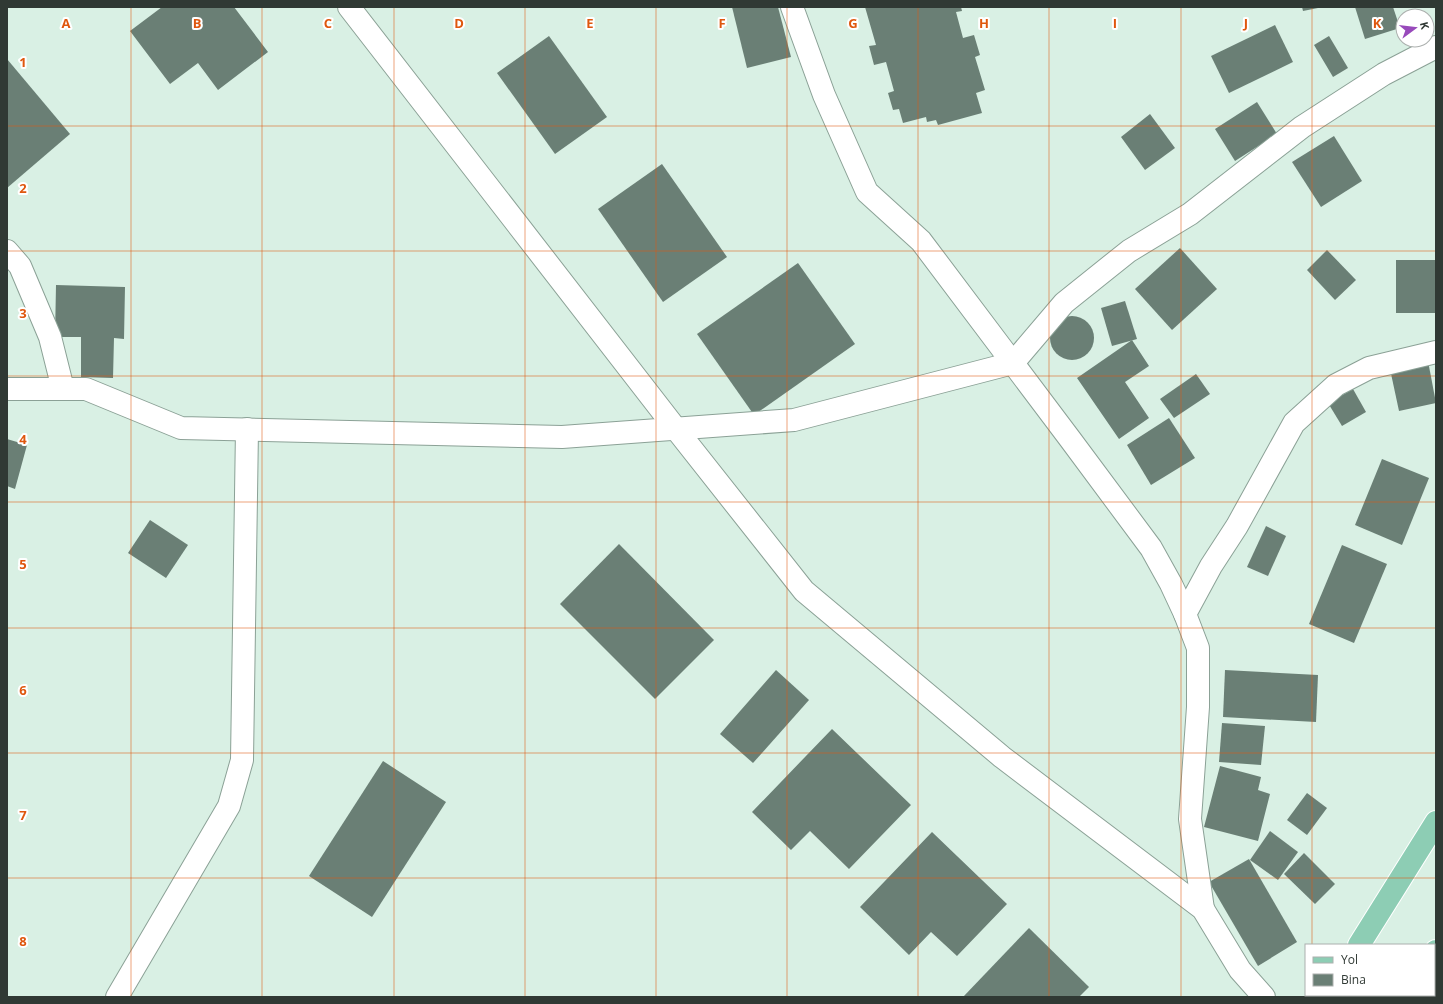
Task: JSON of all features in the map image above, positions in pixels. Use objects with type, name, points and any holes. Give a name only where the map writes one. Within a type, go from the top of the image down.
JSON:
[{"type":"main road","points":[[1360,944],[1436,822]]},
{"type":"street","points":[[792,7],[824,95],[867,192],[921,240],[1151,548],[1171,584],[1185,614],[1198,648],[1198,708],[1190,819],[1202,909]]},
{"type":"street","points":[[355,10],[676,429],[804,591],[1002,758],[1202,909],[1240,970],[1264,997]]},
{"type":"street","points":[[7,389],[86,389],[181,428],[562,437],[794,420],[1013,363],[1064,303],[1129,251],[1190,214],[1302,127],[1384,74],[1436,47]]},
{"type":"street","points":[[7,251],[20,266],[50,337],[63,389]]},
{"type":"street","points":[[1185,614],[1211,566],[1236,526],[1294,423],[1336,385],[1369,368],[1436,352]]},
{"type":"street","points":[[116,997],[229,806],[242,760],[247,429]]},
{"type":"building","points":[[162,7],[234,7],[268,52],[218,90],[198,63],[170,84],[130,31]]},
{"type":"building","points":[[732,7],[778,7],[791,57],[747,68]]},
{"type":"building","points":[[865,7],[961,7],[962,11],[956,12],[963,38],[974,35],[980,55],[975,57],[985,90],[976,93],[982,113],[938,125],[936,120],[927,122],[926,117],[903,123],[899,109],[893,110],[888,93],[894,91],[886,62],[874,65],[869,46],[876,45]]},
{"type":"building","points":[[1302,7],[1318,7],[1318,8],[1303,11]]},
{"type":"building","points":[[1355,7],[1393,7],[1395,13],[1395,30],[1365,39]]},
{"type":"building","points":[[1275,25],[1293,62],[1229,93],[1211,56]]},
{"type":"building","points":[[549,36],[607,117],[555,154],[497,73]]},
{"type":"building","points":[[1329,36],[1348,68],[1333,77],[1314,45]]},
{"type":"building","points":[[7,59],[70,134],[7,188]]},
{"type":"building","points":[[1257,102],[1277,134],[1235,161],[1215,129]]},
{"type":"building","points":[[1150,114],[1175,148],[1145,170],[1121,137]]},
{"type":"building","points":[[1334,136],[1362,181],[1321,207],[1292,162]]},
{"type":"building","points":[[662,164],[727,257],[663,302],[598,209]]},
{"type":"building","points":[[1180,248],[1217,289],[1172,330],[1135,289]]},
{"type":"building","points":[[1327,250],[1356,280],[1335,300],[1307,270]]},
{"type":"building","points":[[1396,260],[1436,260],[1436,313],[1396,313]]},
{"type":"building","points":[[798,263],[855,344],[754,415],[697,334]]},
{"type":"building","points":[[56,285],[125,287],[124,339],[114,338],[113,378],[81,377],[81,337],[55,337]]},
{"type":"building","points":[[1125,301],[1137,339],[1112,346],[1101,308]]},
{"type":"building","points":[[1068,316],[1076,316],[1081,317],[1088,322],[1093,329],[1093,347],[1088,354],[1081,359],[1068,360],[1060,357],[1053,350],[1050,342],[1050,334],[1053,326],[1060,319]]},
{"type":"building","points":[[1132,340],[1149,366],[1125,382],[1149,418],[1119,439],[1077,378]]},
{"type":"building","points":[[1428,361],[1436,403],[1399,411],[1390,369]]},
{"type":"building","points":[[1196,374],[1210,394],[1174,418],[1160,399]]},
{"type":"building","points":[[1353,389],[1366,412],[1342,426],[1328,403]]},
{"type":"building","points":[[1169,418],[1195,458],[1151,485],[1127,445]]},
{"type":"building","points":[[7,439],[27,445],[15,489],[7,486]]},
{"type":"building","points":[[1382,459],[1429,478],[1402,545],[1355,525]]},
{"type":"building","points":[[150,520],[188,545],[166,578],[128,553]]},
{"type":"building","points":[[1266,526],[1286,536],[1268,576],[1247,567]]},
{"type":"building","points":[[619,544],[714,640],[655,699],[560,604]]},
{"type":"building","points":[[1342,545],[1387,564],[1354,643],[1309,624]]},
{"type":"building","points":[[776,670],[809,700],[753,763],[720,734]]},
{"type":"building","points":[[1225,670],[1318,675],[1316,722],[1223,717]]},
{"type":"building","points":[[1222,723],[1265,726],[1261,765],[1219,762]]},
{"type":"building","points":[[832,729],[911,805],[849,869],[810,831],[791,850],[752,812]]},
{"type":"building","points":[[383,761],[446,802],[372,917],[309,876]]},
{"type":"building","points":[[1220,766],[1261,777],[1258,790],[1270,794],[1258,841],[1204,827]]},
{"type":"building","points":[[1307,793],[1327,808],[1307,835],[1287,820]]},
{"type":"building","points":[[1270,831],[1298,852],[1278,880],[1250,860]]},
{"type":"building","points":[[932,832],[1007,904],[957,956],[931,932],[909,955],[860,907]]},
{"type":"building","points":[[1304,853],[1335,884],[1315,904],[1284,874]]},
{"type":"building","points":[[1249,859],[1297,942],[1258,966],[1209,882]]},
{"type":"building","points":[[1029,928],[1089,987],[1079,997],[963,997]]}]
